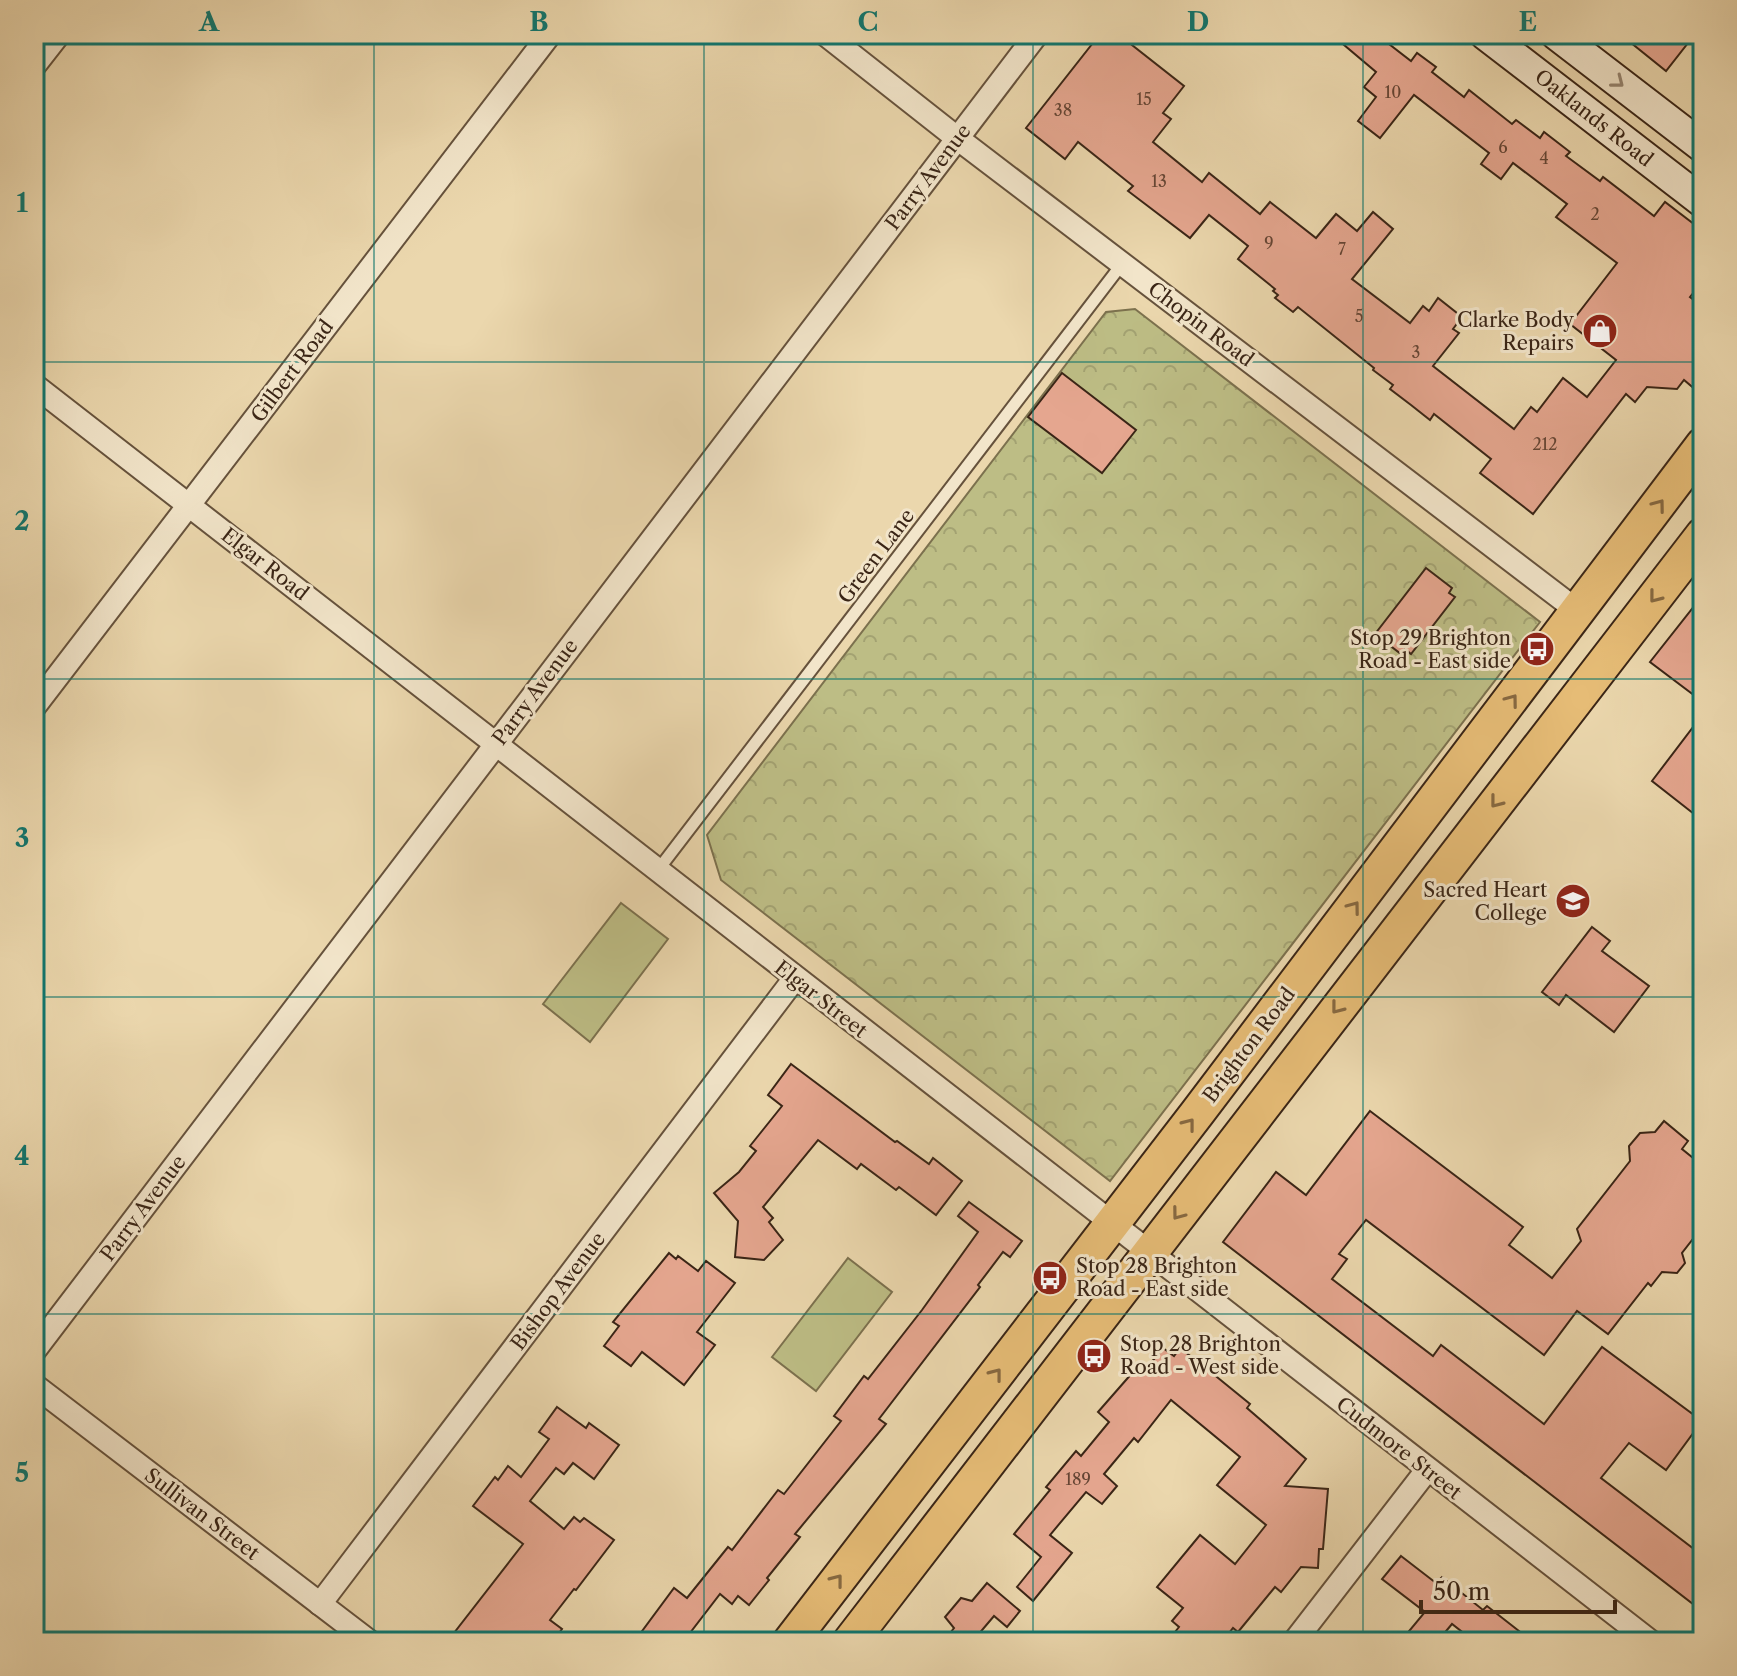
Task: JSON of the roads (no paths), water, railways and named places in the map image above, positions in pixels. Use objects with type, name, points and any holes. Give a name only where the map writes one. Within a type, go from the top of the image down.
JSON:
[{"type":"main road","name":"Oaklands Road","points":[[1485,34],[1703,202]]},
{"type":"main road","points":[[1556,34],[1703,147]]},
{"type":"main road","name":"Brighton Road","points":[[790,1642],[1579,612],[1703,445]]},
{"type":"main road","points":[[850,1642],[1703,535]]},
{"type":"street","points":[[34,66],[59,34]]},
{"type":"street","name":"Gilbert Road","points":[[34,707],[550,34]]},
{"type":"street","name":"Chopin Road","points":[[825,34],[1579,612]]},
{"type":"street","name":"Parry Avenue","points":[[34,1351],[1037,34]]},
{"type":"street","name":"Elgar Road","points":[[34,385],[496,742]]},
{"type":"street","name":"Elgar Street","points":[[496,742],[1147,1254]]},
{"type":"street","name":"Bishop Avenue","points":[[320,1604],[795,978]]},
{"type":"street","name":"Cudmore Street","points":[[1147,1254],[1651,1642]]},
{"type":"street","name":"Sullivan Street","points":[[34,1385],[370,1642]]},
{"type":"street","points":[[1294,1642],[1427,1470]]},
{"type":"lane","name":"Green Lane","points":[[658,870],[1122,264]]},
{"type":"place","name":"Clarke Body Repairs","points":[[1600,331]]},
{"type":"place","name":"Stop 29 Brighton Road - East side","points":[[1537,649]]},
{"type":"place","name":"Sacred Heart College","points":[[1573,901]]},
{"type":"place","name":"Stop 28 Brighton Road - East side","points":[[1050,1278]]},
{"type":"place","name":"Stop 28 Brighton Road - West side","points":[[1094,1356]]}]
